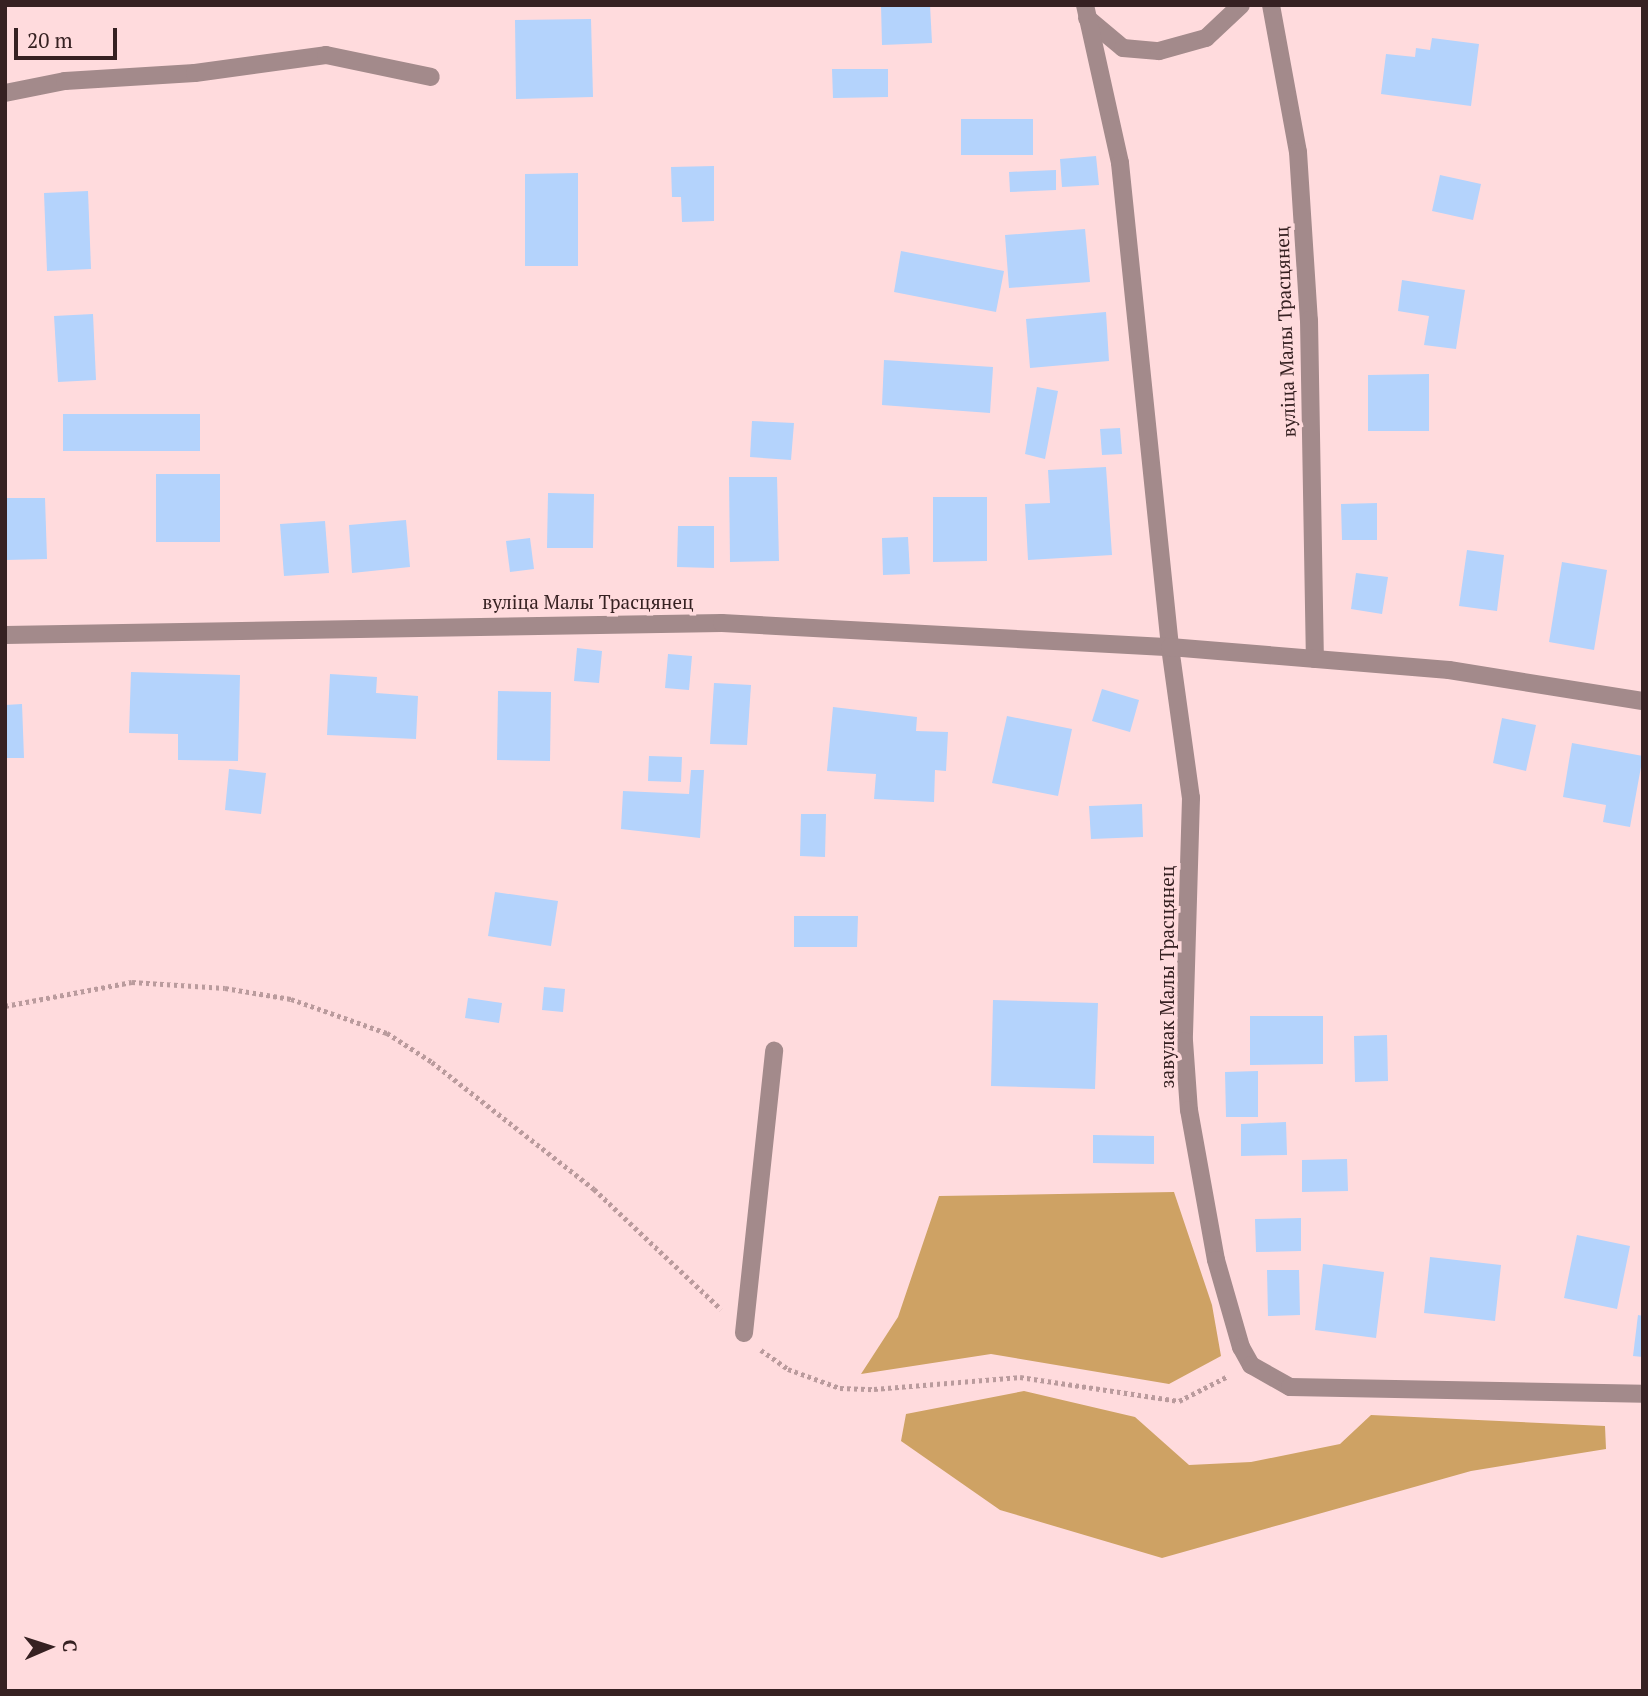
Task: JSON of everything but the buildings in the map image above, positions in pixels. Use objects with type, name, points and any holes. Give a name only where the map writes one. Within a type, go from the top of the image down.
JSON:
[{"type":"street","points":[[1086,12],[1123,48],[1159,51],[1206,38],[1241,5]]},
{"type":"street","name":"вуліца Малы Трасцянец","points":[[1271,5],[1298,152],[1308,320],[1315,659]]},
{"type":"street","points":[[1086,12],[1120,163],[1170,647]]},
{"type":"street","points":[[5,93],[65,81],[195,73],[326,55],[431,77]]},
{"type":"street","name":"вуліца Малы Трасцянец","points":[[5,635],[722,622],[1170,647],[1450,670],[1643,701]]},
{"type":"street","name":"завулак Малы Трасцянец","points":[[1170,647],[1191,798],[1184,1041],[1189,1110],[1216,1260],[1241,1347],[1251,1365]]},
{"type":"street","points":[[744,1333],[774,1051]]},
{"type":"street","points":[[1251,1365],[1290,1387],[1329,1390],[1643,1394]]},
{"type":"path","points":[[5,1006],[132,982],[225,988],[291,999],[387,1033],[432,1062],[594,1189],[744,1333],[788,1369],[840,1388],[874,1389],[1020,1377],[1179,1401],[1251,1365]]},
{"type":"shaded area","points":[[1174,1192],[1212,1305],[1221,1356],[1169,1384],[991,1354],[861,1374],[898,1317],[939,1196]]},
{"type":"shaded area","points":[[1024,1391],[1135,1417],[1189,1465],[1251,1462],[1340,1444],[1371,1415],[1605,1426],[1606,1449],[1471,1471],[1162,1558],[1000,1510],[901,1441],[906,1414]]}]
